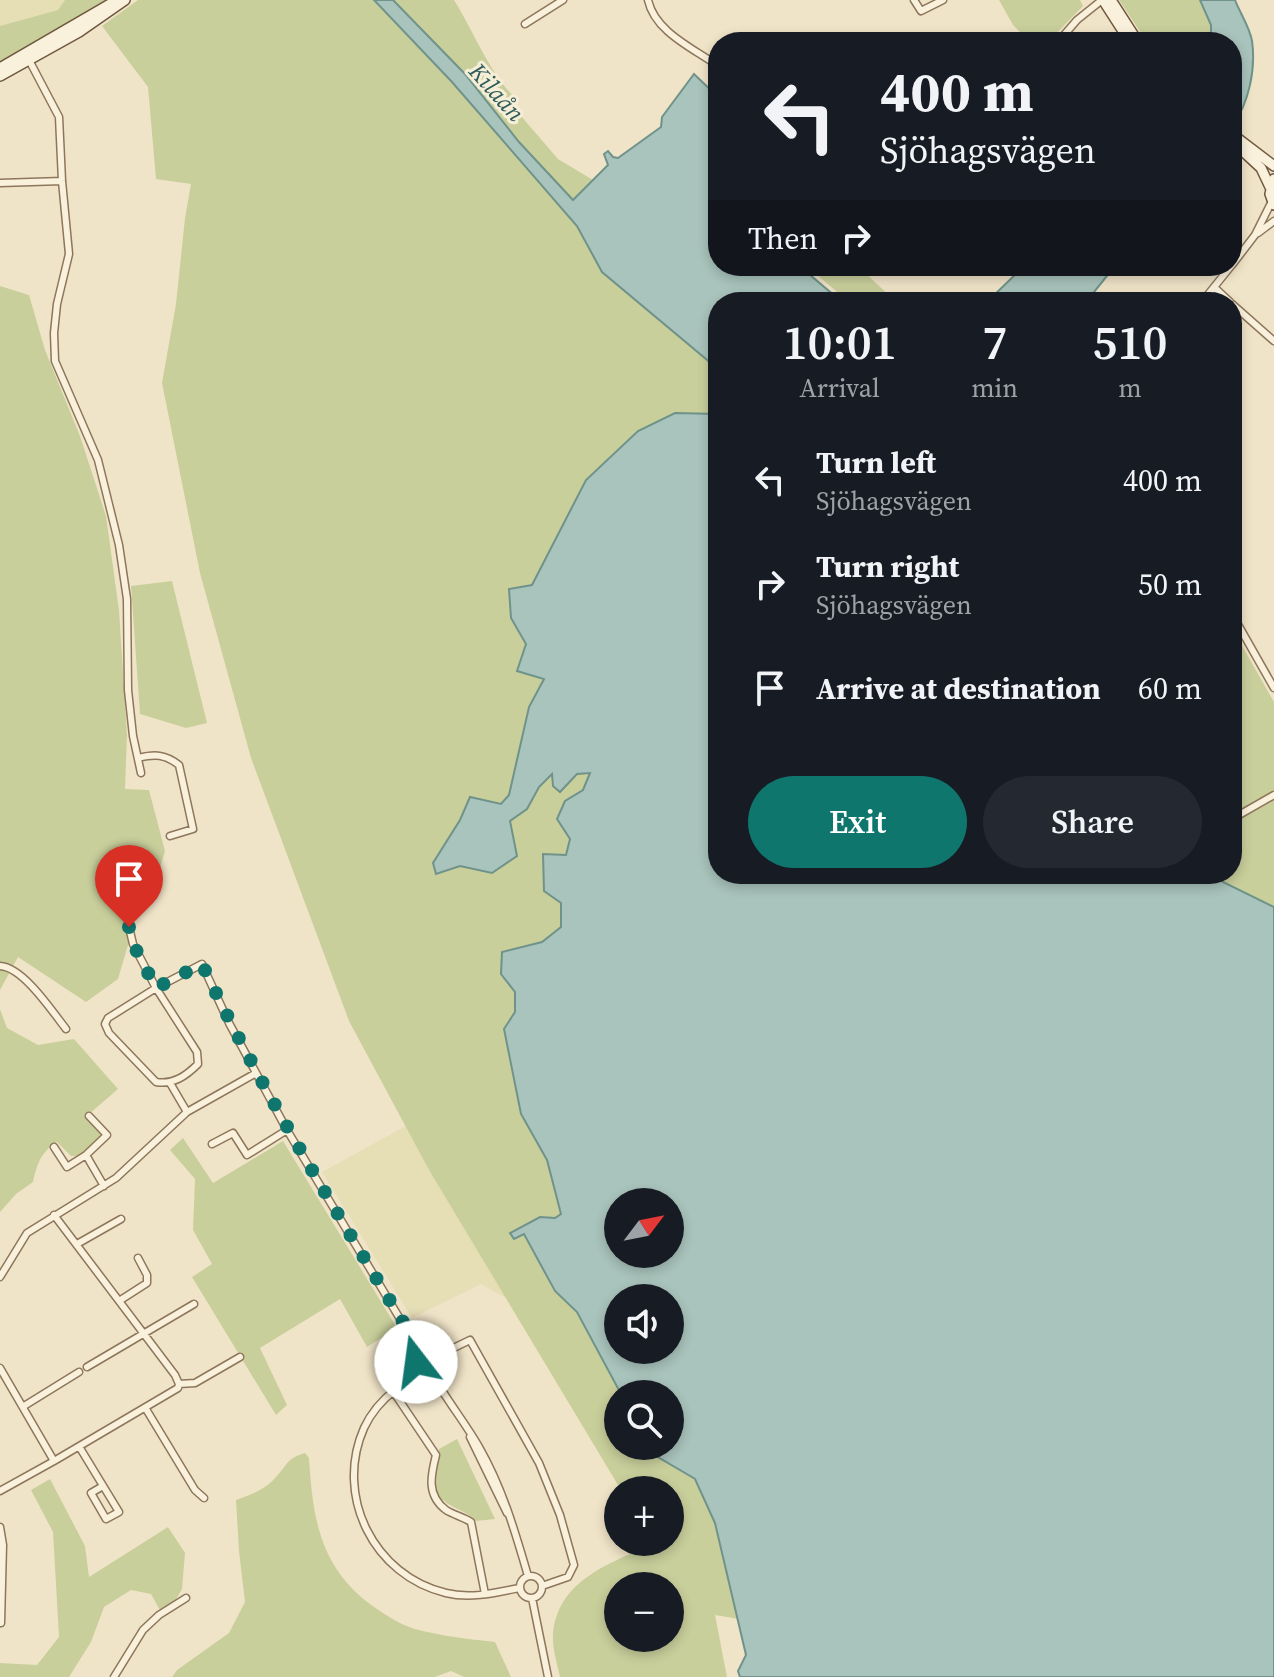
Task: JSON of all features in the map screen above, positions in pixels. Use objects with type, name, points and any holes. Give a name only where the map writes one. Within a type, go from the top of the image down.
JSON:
[{"type":"main road","points":[[0,76],[117,0]]},
{"type":"main road","points":[[0,68],[28,58],[79,32],[125,0]]},
{"type":"main road","points":[[1102,0],[1123,32]]},
{"type":"main road","points":[[1111,0],[1132,32]]},
{"type":"main road","points":[[1242,142],[1274,166]]},
{"type":"main road","points":[[1242,150],[1272,183],[1273,203]]},
{"type":"street","points":[[525,24],[563,0]]},
{"type":"street","points":[[648,0],[650,10],[659,23],[708,59]]},
{"type":"street","points":[[914,0],[921,11],[943,0]]},
{"type":"street","points":[[1067,32],[1102,0]]},
{"type":"street","points":[[28,58],[59,117],[69,254],[57,304],[55,361],[98,460],[119,545],[127,599],[128,690],[141,773]]},
{"type":"street","points":[[0,183],[62,181]]},
{"type":"street","points":[[1242,252],[1273,203]]},
{"type":"street","points":[[1255,235],[1274,221]]},
{"type":"street","points":[[1210,292],[1223,276]]},
{"type":"street","points":[[1214,287],[1219,292]]},
{"type":"street","points":[[1242,313],[1274,341]]},
{"type":"street","points":[[1242,632],[1274,688]]},
{"type":"street","points":[[138,758],[156,753],[179,765],[193,829],[170,836]]},
{"type":"street","points":[[1242,813],[1274,795]]},
{"type":"street","points":[[129,927],[133,944],[156,988],[193,1044],[199,1058],[198,1064],[170,1083],[156,1082],[109,1033],[105,1024],[108,1018],[156,988],[202,964],[287,1130],[421,1354]]},
{"type":"street","points":[[0,966],[20,973],[66,1029]]},
{"type":"street","points":[[0,1277],[27,1233],[116,1178],[187,1112],[256,1073]]},
{"type":"street","points":[[170,1083],[187,1112]]},
{"type":"street","points":[[54,1147],[67,1167],[86,1155],[107,1135],[89,1116]]},
{"type":"street","points":[[212,1144],[233,1133],[247,1155],[287,1130]]},
{"type":"street","points":[[86,1155],[104,1186]]},
{"type":"street","points":[[54,1215],[179,1384]]},
{"type":"street","points":[[77,1244],[121,1219]]},
{"type":"street","points":[[119,1301],[147,1283],[147,1275],[138,1258]]},
{"type":"street","points":[[87,1367],[194,1304]]},
{"type":"street","points":[[435,1357],[470,1340],[539,1463],[560,1515],[574,1565],[568,1577],[542,1586]]},
{"type":"street","points":[[421,1354],[430,1353],[435,1357],[436,1366],[431,1372]]},
{"type":"street","points":[[419,1371],[416,1362],[421,1354]]},
{"type":"street","points":[[179,1384],[195,1383],[240,1357]]},
{"type":"street","points":[[0,1368],[54,1461]]},
{"type":"street","points":[[431,1372],[419,1371],[393,1391],[366,1425],[355,1457],[354,1491],[365,1528],[383,1556],[407,1577],[447,1593],[485,1594],[519,1588]]},
{"type":"street","points":[[24,1406],[79,1372]]},
{"type":"street","points":[[431,1372],[493,1474],[506,1503],[528,1576]]},
{"type":"street","points":[[0,1491],[146,1409],[178,1388],[179,1384]]},
{"type":"street","points":[[393,1391],[434,1449],[430,1483],[439,1502],[445,1509],[471,1522],[485,1594]]},
{"type":"street","points":[[146,1409],[195,1490],[204,1498]]},
{"type":"street","points":[[80,1448],[119,1512],[106,1519],[91,1493],[103,1486]]},
{"type":"street","points":[[0,1527],[3,1545],[1,1623]]},
{"type":"street","points":[[528,1576],[538,1578],[542,1586],[540,1594],[532,1598],[523,1595],[519,1588],[522,1579],[528,1576]]},
{"type":"street","points":[[114,1677],[143,1630],[159,1615],[186,1598]]},
{"type":"street","points":[[532,1598],[548,1677]]},
{"type":"shaded area","points":[[0,0],[65,0],[58,10],[0,26]]},
{"type":"shaded area","points":[[406,1126],[506,1298],[481,1284],[412,1318],[322,1172]]},
{"type":"green space","points":[[65,0],[110,0],[0,64],[0,26],[58,10]]},
{"type":"green space","points":[[138,0],[373,0],[454,85],[577,226],[602,272],[708,361],[708,414],[675,413],[586,480],[532,585],[511,618],[544,679],[529,707],[509,795],[501,804],[470,798],[433,863],[436,874],[460,866],[492,873],[510,821],[527,809],[539,787],[553,773],[591,773],[583,790],[565,801],[571,839],[566,855],[543,855],[562,903],[561,927],[501,974],[515,992],[521,1113],[547,1160],[561,1214],[524,1234],[554,1291],[577,1312],[613,1380],[604,1380],[604,1460],[662,1460],[696,1481],[715,1523],[739,1619],[715,1615],[727,1677],[560,1677],[553,1634],[557,1615],[576,1587],[625,1556],[684,1556],[684,1476],[613,1476],[429,1170],[349,1021],[251,758],[200,573],[162,383],[176,304],[191,184],[156,179],[148,87],[102,26]]},
{"type":"green space","points":[[393,0],[454,0],[489,63],[514,97],[509,102],[558,159],[593,180],[573,200],[519,142],[465,74]]},
{"type":"green space","points":[[999,0],[1080,0],[1083,6],[1058,32],[1020,32]]},
{"type":"green space","points":[[1119,0],[1200,0],[1211,25],[1211,32],[1140,32]]},
{"type":"green space","points":[[818,276],[869,276],[885,292],[837,292]]},
{"type":"green space","points":[[0,286],[29,295],[45,350],[80,436],[106,516],[119,610],[127,735],[125,789],[149,790],[165,851],[154,887],[131,893],[128,945],[118,979],[86,1002],[18,957],[0,990]]},
{"type":"green space","points":[[172,581],[207,723],[186,728],[140,714],[131,586]]},
{"type":"green space","points":[[1242,646],[1274,702],[1274,907],[1221,884],[1242,884]]},
{"type":"green space","points":[[0,1009],[7,1028],[38,1045],[74,1039],[118,1089],[88,1115],[101,1130],[100,1139],[79,1156],[71,1156],[57,1142],[40,1159],[33,1182],[16,1194],[0,1212]]},
{"type":"green space","points":[[183,1138],[213,1183],[283,1141],[397,1328],[367,1347],[340,1299],[260,1348],[287,1405],[276,1415],[192,1277],[212,1264],[193,1230],[195,1179],[170,1150]]},
{"type":"green space","points":[[457,1439],[495,1519],[476,1521],[439,1497],[434,1478],[439,1449]]},
{"type":"green space","points":[[305,1453],[309,1458],[318,1524],[332,1561],[343,1578],[377,1609],[405,1625],[435,1634],[495,1642],[511,1677],[464,1677],[451,1671],[435,1677],[172,1677],[177,1670],[229,1633],[245,1602],[236,1500],[263,1488],[291,1460]]},
{"type":"green space","points":[[50,1479],[85,1546],[89,1577],[168,1527],[185,1553],[182,1589],[175,1601],[160,1610],[151,1594],[131,1590],[104,1607],[91,1642],[69,1677],[0,1677],[0,1663],[37,1665],[59,1637],[53,1532],[31,1490]]},
{"type":"water","points":[[374,0],[393,0],[465,74],[519,142],[573,200],[608,165],[604,154],[608,151],[618,158],[661,127],[662,117],[694,74],[708,87],[708,276],[811,276],[830,292],[708,292],[708,361],[602,272],[577,226],[452,82]]},
{"type":"water","points":[[1200,0],[1235,0],[1251,36],[1253,52],[1250,85],[1242,109],[1242,32],[1211,32]]},
{"type":"water","points":[[1014,276],[1107,276],[1094,292],[997,292]]},
{"type":"water","points":[[675,413],[708,414],[708,884],[1227,884],[1274,907],[1274,1677],[740,1677],[738,1671],[746,1655],[715,1523],[695,1479],[663,1460],[684,1460],[684,1380],[613,1380],[605,1364],[684,1364],[684,1284],[604,1284],[604,1362],[577,1312],[555,1291],[524,1234],[514,1239],[510,1233],[540,1217],[555,1218],[561,1214],[547,1160],[521,1114],[504,1029],[515,1012],[515,992],[501,974],[502,952],[542,942],[561,927],[561,903],[544,891],[543,854],[566,855],[570,839],[557,819],[565,801],[583,790],[590,773],[577,774],[560,792],[553,786],[552,774],[539,787],[527,809],[510,821],[517,856],[492,873],[460,866],[436,874],[433,863],[460,820],[470,797],[501,804],[509,795],[529,707],[544,679],[517,671],[526,644],[511,618],[509,589],[532,585],[586,480],[638,431]]},
{"type":"route","points":[[129,927],[133,944],[156,988],[202,964],[229,1023],[287,1130],[415,1342],[421,1354],[416,1362]]},
{"type":"water label","name":"Kilaån","points":[[497,92]]}]
